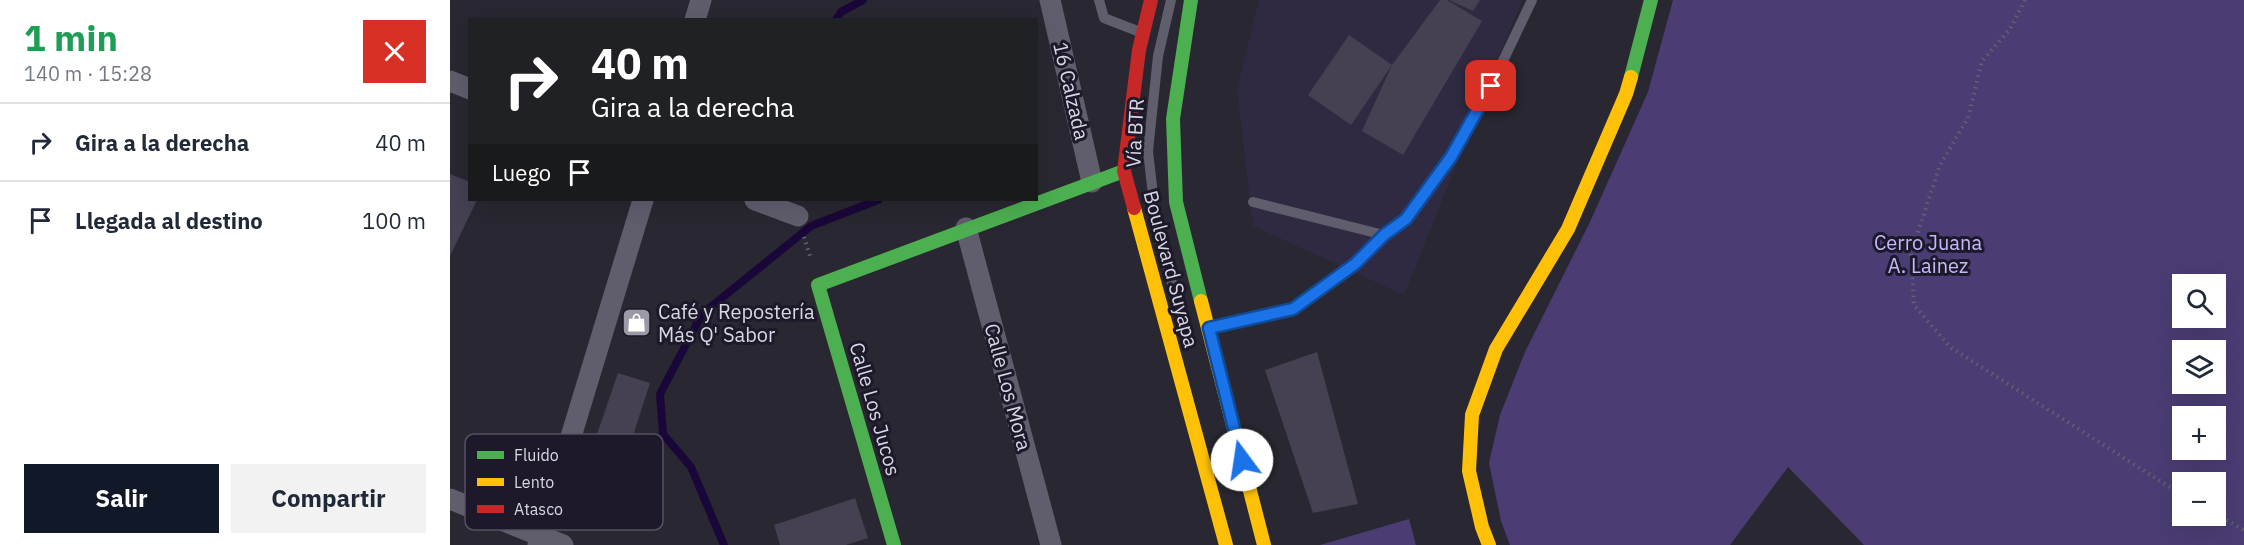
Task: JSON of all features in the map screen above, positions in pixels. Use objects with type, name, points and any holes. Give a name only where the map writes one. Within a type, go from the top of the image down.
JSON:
[{"type":"street","points":[[696,18],[701,0]]},
{"type":"street","name":"16 Calzada","points":[[1050,0],[1092,182]]},
{"type":"street","name":"Boulevard Suyapa","points":[[1151,0],[1139,50],[1124,171],[1226,545]]},
{"type":"street","name":"Boulevard Suyapa","points":[[1191,0],[1173,119],[1176,202],[1264,545]]},
{"type":"street","points":[[1489,545],[1482,527],[1469,471],[1472,415],[1496,349],[1568,229],[1622,104],[1651,0]]},
{"type":"street","points":[[450,81],[468,87]]},
{"type":"street","points":[[966,228],[1124,171]]},
{"type":"street","points":[[571,434],[642,201]]},
{"type":"street","points":[[758,201],[798,216]]},
{"type":"street","name":"Calle Los Jucos","points":[[894,545],[818,285],[966,228]]},
{"type":"street","name":"Calle Los Mora","points":[[966,228],[1051,545]]},
{"type":"street","points":[[450,500],[465,507]]},
{"type":"street","points":[[515,530],[539,541],[563,545]]},
{"type":"lane","points":[[1099,0],[1104,18],[1143,33]]},
{"type":"lane","name":"Vía BTR","points":[[1171,0],[1158,56],[1148,151],[1157,230],[1187,336]]},
{"type":"lane","points":[[1209,328],[1293,309],[1355,264],[1384,235],[1406,219],[1451,157],[1491,86],[1532,0]]},
{"type":"lane","points":[[1253,202],[1384,235]]},
{"type":"path","points":[[2025,0],[2010,29],[1982,61],[1968,118],[1940,165],[1911,253],[1914,305],[1950,347],[2172,489]]},
{"type":"path","points":[[798,216],[814,267]]},
{"type":"path","points":[[2226,520],[2244,530]]},
{"type":"shaded area","points":[[1259,0],[1522,0],[1404,295],[1253,226],[1237,89]]},
{"type":"green space","name":"Cerro Juana A. Lainez","points":[[1673,0],[2244,0],[2244,545],[1864,545],[1788,467],[1730,545],[1510,545],[1501,521],[1489,463],[1500,415],[1525,352],[1590,222],[1648,92]]},
{"type":"green space","points":[[1409,519],[1416,545],[1320,545]]},
{"type":"building","points":[[1440,0],[1447,0],[1482,21],[1403,155],[1362,131],[1392,65]]},
{"type":"building","points":[[1449,0],[1480,0],[1473,11]]},
{"type":"building","points":[[1349,35],[1392,65],[1351,125],[1308,95]]},
{"type":"building","points":[[450,174],[468,181],[468,201],[477,201],[450,256]]},
{"type":"building","points":[[1317,352],[1358,504],[1313,513],[1265,370]]},
{"type":"building","points":[[618,373],[650,383],[634,434],[597,434]]},
{"type":"building","points":[[855,498],[868,538],[846,545],[780,545],[774,525]]},
{"type":"waterway","points":[[837,18],[841,12],[863,0]]},
{"type":"waterway","points":[[663,434],[660,394],[702,314],[811,226],[875,201]]},
{"type":"waterway","points":[[663,434],[691,467],[724,545]]},
{"type":"traffic: fast","points":[[1191,0],[1173,119],[1176,202],[1201,301]]},
{"type":"traffic: fast","points":[[1631,77],[1651,0]]},
{"type":"traffic: fast","points":[[894,545],[818,285],[1124,171]]},
{"type":"traffic: slow","points":[[1489,545],[1482,527],[1469,471],[1472,415],[1496,349],[1568,229],[1626,94],[1631,77]]},
{"type":"traffic: slow","points":[[1134,208],[1226,545]]},
{"type":"traffic: slow","points":[[1201,301],[1264,545]]},
{"type":"traffic: jam","points":[[1134,208],[1124,171],[1139,50],[1151,0]]},
{"type":"place","name":"Café y Repostería Más Q' Sabor","points":[[637,323]]},
{"type":"route","points":[[1242,460],[1209,328],[1293,309],[1355,264],[1384,235],[1406,219],[1451,157],[1491,86]]}]
